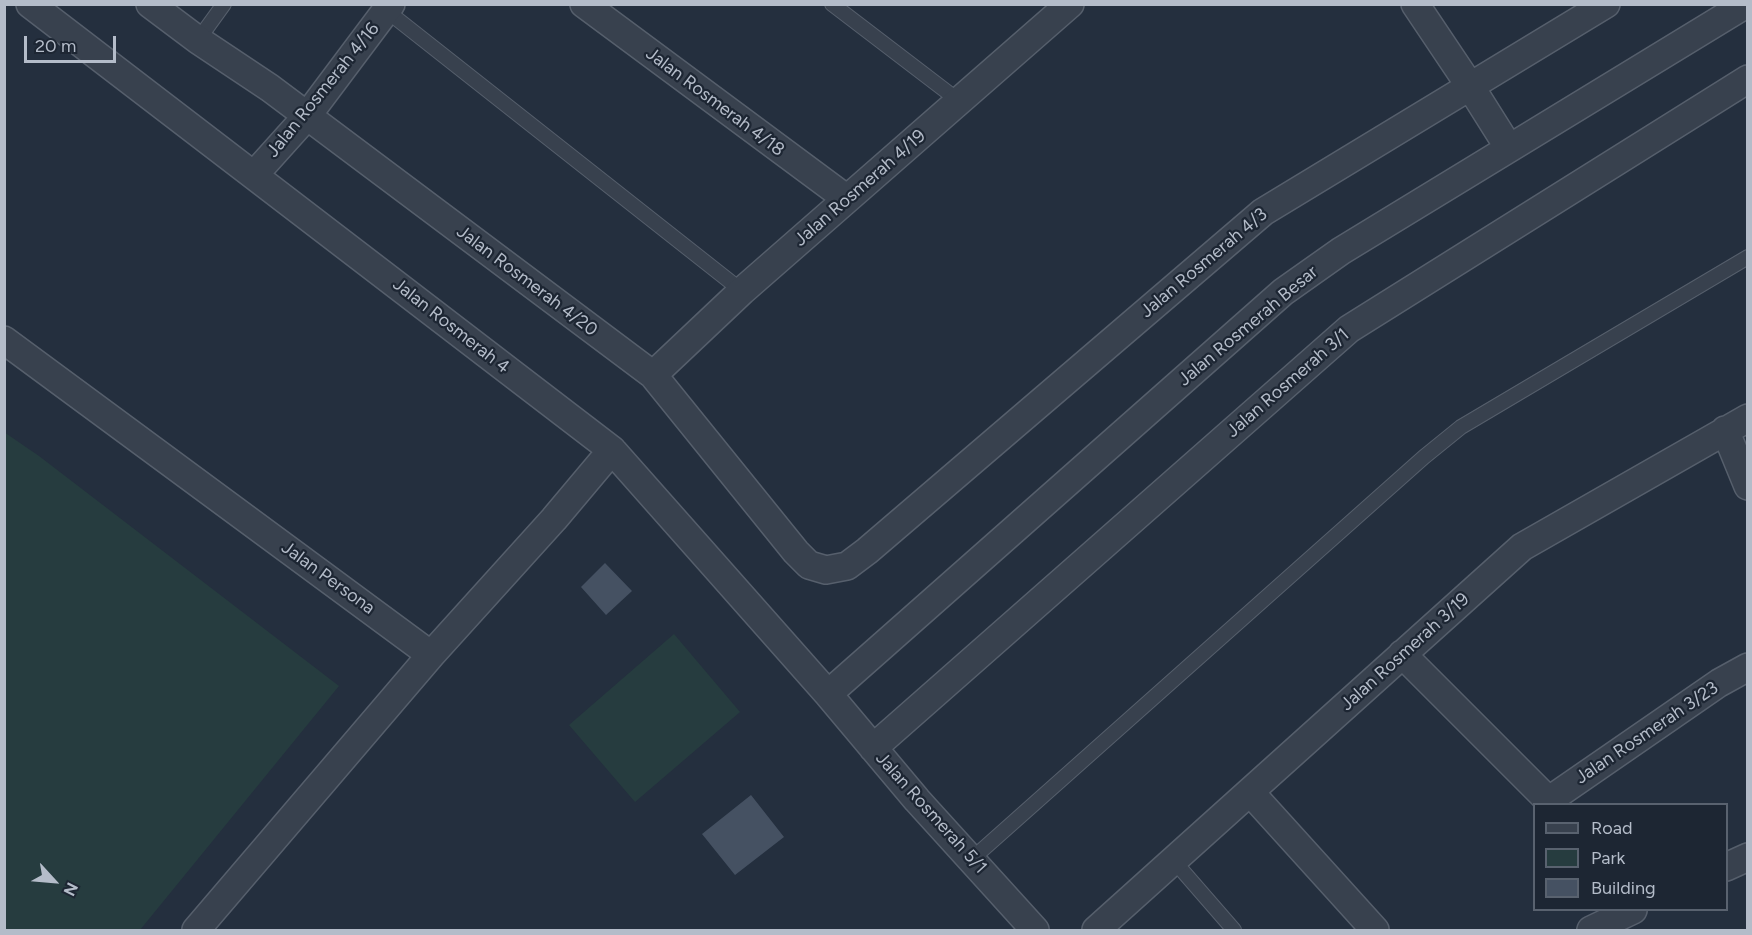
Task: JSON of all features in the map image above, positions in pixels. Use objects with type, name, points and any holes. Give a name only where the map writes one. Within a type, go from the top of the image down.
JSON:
[{"type":"street","name":"Jalan Rosmerah 4","points":[[30,4],[612,450],[828,694]]},
{"type":"street","name":"Jalan Rosmerah 4/20","points":[[150,4],[198,40],[270,88],[653,375],[809,565],[826,570],[847,566],[867,551]]},
{"type":"street","name":"Jalan Rosmerah 4/18","points":[[584,4],[846,199]]},
{"type":"street","points":[[1415,4],[1509,148]]},
{"type":"street","name":"Jalan Rosmerah 4/3","points":[[867,551],[1263,212],[1606,4]]},
{"type":"street","name":"Jalan Rosmerah Besar","points":[[828,694],[1283,292],[1341,251],[1746,4]]},
{"type":"street","name":"Jalan Rosmerah 4/16","points":[[254,175],[307,116],[389,8]]},
{"type":"street","name":"Jalan Rosmerah 4/19","points":[[653,375],[742,291],[959,101],[1057,8]]},
{"type":"street","name":"Jalan Rosmerah 3/1","points":[[873,748],[1349,329],[1748,79]]},
{"type":"street","name":"Jalan Persona","points":[[4,339],[431,655]]},
{"type":"street","points":[[1736,424],[1748,486]]},
{"type":"street","name":"Jalan Rosmerah 3/19","points":[[1096,930],[1522,547],[1736,424]]},
{"type":"street","points":[[196,930],[431,655],[554,519],[612,450]]},
{"type":"street","points":[[1402,654],[1550,803]]},
{"type":"street","name":"Jalan Rosmerah 3/23","points":[[1550,803],[1719,683],[1748,667]]},
{"type":"street","name":"Jalan Rosmerah 5/1","points":[[828,694],[917,800],[1035,930]]},
{"type":"street","points":[[1250,792],[1375,930]]},
{"type":"street","points":[[1728,866],[1748,857]]},
{"type":"street","points":[[1591,930],[1629,911]]},
{"type":"lane","points":[[198,40],[224,4]]},
{"type":"lane","points":[[832,4],[959,101]]},
{"type":"lane","points":[[389,8],[742,291]]},
{"type":"lane","points":[[972,859],[1424,457],[1461,427],[1748,257]]},
{"type":"lane","points":[[1174,861],[1234,930]]},
{"type":"green space","points":[[4,432],[39,456],[339,686],[140,930],[5,930]]},
{"type":"green space","points":[[674,634],[740,712],[635,802],[569,725]]},
{"type":"building","points":[[605,563],[632,591],[606,615],[581,587]]},
{"type":"building","points":[[751,795],[784,837],[735,875],[702,834]]}]
